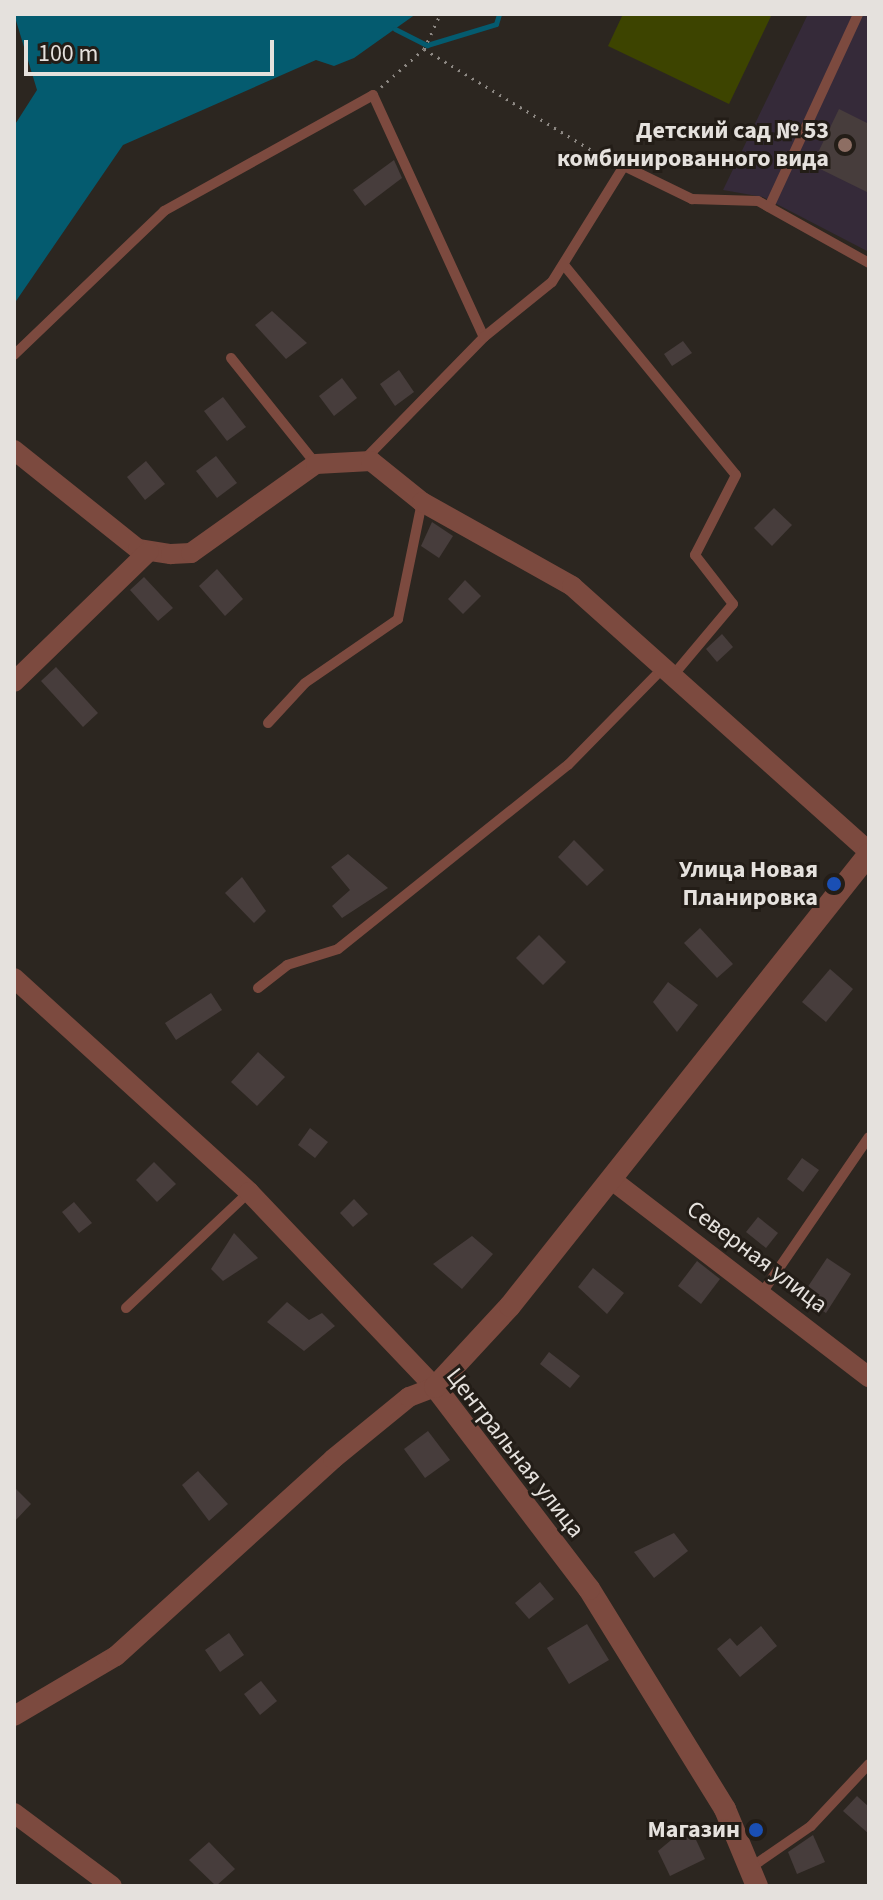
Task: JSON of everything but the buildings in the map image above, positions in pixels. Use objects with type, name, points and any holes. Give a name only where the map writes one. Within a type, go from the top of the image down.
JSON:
[{"type":"street","points":[[14,450],[149,551],[191,553],[316,464],[364,460],[422,502],[572,586],[665,675],[869,853],[612,1180],[435,1387],[409,1397],[333,1459],[116,1656],[14,1716]]},
{"type":"street","points":[[14,682],[149,551]]},
{"type":"street","name":"Центральная улица","points":[[14,978],[249,1192],[435,1387],[589,1589],[705,1774],[755,1876]]},
{"type":"street","name":"Северная улица","points":[[612,1180],[869,1377]]},
{"type":"street","points":[[14,1813],[112,1886]]},
{"type":"lane","points":[[769,207],[858,14]]},
{"type":"lane","points":[[14,355],[164,211],[373,95],[484,337]]},
{"type":"lane","points":[[364,460],[484,337],[538,297],[564,265],[624,166],[692,199],[750,199],[869,263]]},
{"type":"lane","points":[[258,988],[287,965],[338,949],[568,765],[665,675],[733,604],[695,555],[736,475],[564,265]]},
{"type":"lane","points":[[231,358],[316,464]]},
{"type":"lane","points":[[268,723],[305,683],[398,619],[422,502]]},
{"type":"lane","points":[[762,1293],[869,1137]]},
{"type":"lane","points":[[126,1308],[249,1192]]},
{"type":"lane","points":[[755,1876],[811,1826],[869,1764]]},
{"type":"path","points":[[373,95],[424,48],[425,40],[440,14]]},
{"type":"path","points":[[424,48],[624,166]]},
{"type":"shaded area","points":[[808,14],[869,14],[869,252],[763,197],[723,190]]},
{"type":"green space","points":[[623,14],[772,14],[729,104],[608,46]]},
{"type":"water","points":[[14,14],[416,14],[354,58],[334,66],[316,60],[123,145],[14,304],[14,126],[37,90]]},
{"type":"waterway","points":[[395,29],[427,45],[496,24],[499,14]]},
{"type":"place","name":"Детский сад № 53 комбинированного вида","points":[[845,145]]},
{"type":"place","name":"Улица Новая Планировка","points":[[834,884]]},
{"type":"place","name":"Магазин","points":[[756,1830]]}]
